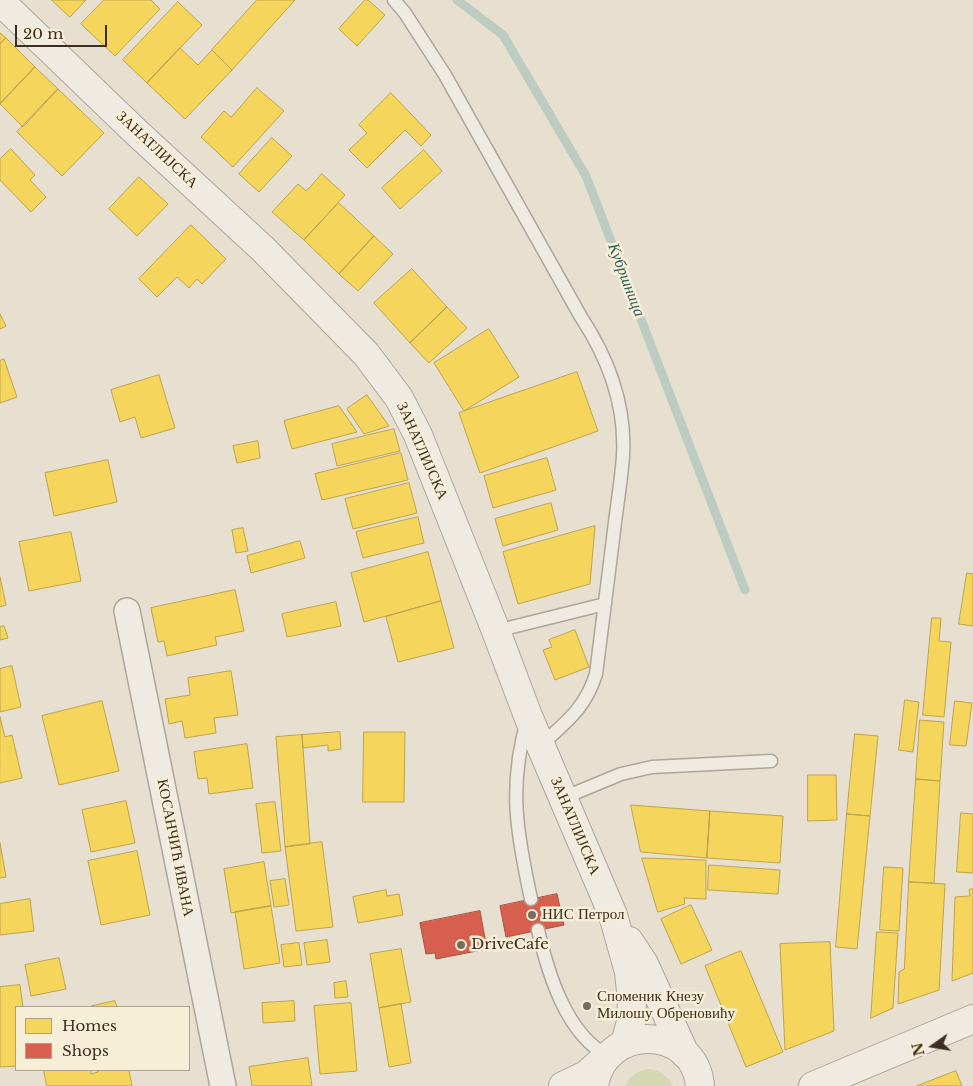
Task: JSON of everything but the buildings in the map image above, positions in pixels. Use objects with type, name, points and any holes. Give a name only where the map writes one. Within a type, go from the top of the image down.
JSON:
[{"type":"street","name":"ЗАНАТЛИЈСКА","points":[[0,1],[135,131],[263,249],[366,354],[399,398],[418,435],[540,746],[613,915],[629,972],[632,1022],[607,1061]]},
{"type":"street","name":"КОСАНЧИЋ ИВАНА","points":[[127,611],[223,1086]]},
{"type":"street","name":"ЗАНАТЛИЈСКА","points":[[613,915],[644,964],[685,1054],[694,1066],[702,1084]]},
{"type":"street","points":[[813,1086],[973,1019]]},
{"type":"street","points":[[563,1086],[586,1075],[640,1038],[656,1039],[672,1044],[685,1054]]},
{"type":"lane","points":[[394,0],[405,13],[445,75],[580,317],[595,339],[613,380],[620,411],[623,455],[596,674],[591,691],[582,706],[540,746]]},
{"type":"lane","points":[[496,631],[605,604]]},
{"type":"lane","points":[[528,716],[516,776],[516,813],[531,899]]},
{"type":"lane","points":[[563,798],[621,774],[652,767],[771,761]]},
{"type":"lane","points":[[538,930],[545,958],[568,1016],[607,1061]]},
{"type":"green space","points":[[649,1069],[663,1074],[673,1086],[625,1086],[634,1074]]},
{"type":"waterway","name":"Кубршница","points":[[457,0],[503,35],[586,176],[745,590]]},
{"type":"place","name":"НИС Петрол","points":[[532,915]]},
{"type":"place","name":"DriveCafe","points":[[461,945]]},
{"type":"place","name":"Споменик Кнезу Милошу Обреновићу","points":[[587,1006]]}]
